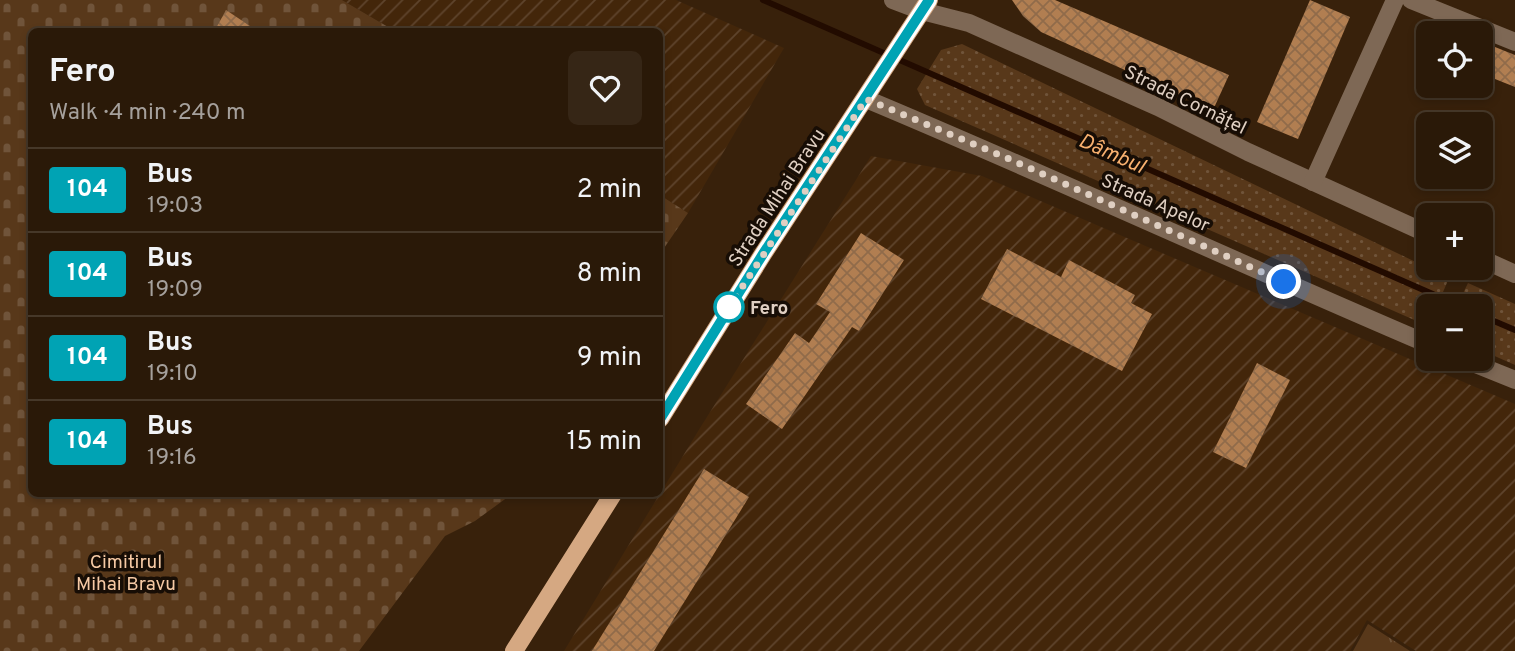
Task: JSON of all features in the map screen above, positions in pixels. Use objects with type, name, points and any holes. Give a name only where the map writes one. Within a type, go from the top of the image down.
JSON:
[{"type":"main road","name":"Strada Mihai Bravu","points":[[663,414],[763,254],[926,6]]},
{"type":"main road","points":[[514,651],[611,497]]},
{"type":"street","name":"Strada Cornățel","points":[[893,0],[926,6],[969,23],[1158,107],[1248,152],[1416,229]]},
{"type":"street","points":[[1313,182],[1395,0]]},
{"type":"street","points":[[1410,0],[1515,43]]},
{"type":"street","name":"Strada Apelor","points":[[866,99],[1007,158],[1309,294],[1416,339]]},
{"type":"street","points":[[1493,264],[1515,274]]},
{"type":"street","points":[[1493,371],[1515,380]]},
{"type":"shaded area","points":[[342,0],[676,0],[784,48],[688,213],[663,197],[663,28],[390,28]]},
{"type":"shaded area","points":[[871,156],[982,176],[1416,362],[1416,371],[1438,371],[1515,404],[1515,651],[1416,651],[1367,620],[1350,651],[564,651],[658,497],[663,497],[663,489]]},
{"type":"green space","name":"Cimitirul Mihai Bravu","points":[[0,0],[342,0],[390,28],[28,28],[28,497],[508,497],[475,521],[445,536],[359,651],[0,651]]},
{"type":"green space","points":[[962,44],[1416,262],[1416,280],[1448,280],[1442,294],[1416,294],[1416,321],[925,105],[917,89],[941,50]]},
{"type":"green space","points":[[663,197],[688,213],[663,250]]},
{"type":"green space","points":[[1468,283],[1493,294],[1463,294]]},
{"type":"green space","points":[[1493,294],[1515,304],[1515,365],[1493,355]]},
{"type":"green space","points":[[1368,624],[1410,651],[1353,651]]},
{"type":"building","points":[[1012,0],[1055,0],[1229,75],[1213,110],[1041,32],[1023,16]]},
{"type":"building","points":[[1310,0],[1350,17],[1298,139],[1257,122]]},
{"type":"building","points":[[226,10],[253,28],[216,28]]},
{"type":"building","points":[[1493,46],[1515,55],[1515,87],[1493,78]]},
{"type":"building","points":[[861,233],[904,260],[859,331],[852,327],[782,429],[746,404],[795,333],[809,343],[830,312],[816,304]]},
{"type":"building","points":[[1007,249],[1061,277],[1069,260],[1135,295],[1131,303],[1152,314],[1122,371],[981,299]]},
{"type":"building","points":[[1257,363],[1290,380],[1246,468],[1213,452]]},
{"type":"building","points":[[704,469],[749,497],[654,651],[592,651]]},
{"type":"waterway","name":"Dâmbul","points":[[763,0],[1433,294]]},
{"type":"waterway","name":"Dâmbul","points":[[1493,321],[1515,330]]},
{"type":"bus line","name":"104","points":[[663,414],[763,254],[929,0]]},
{"type":"place","name":"Fero","points":[[729,307]]},
{"type":"route","points":[[729,307],[866,99],[1007,158],[1284,282]]}]
